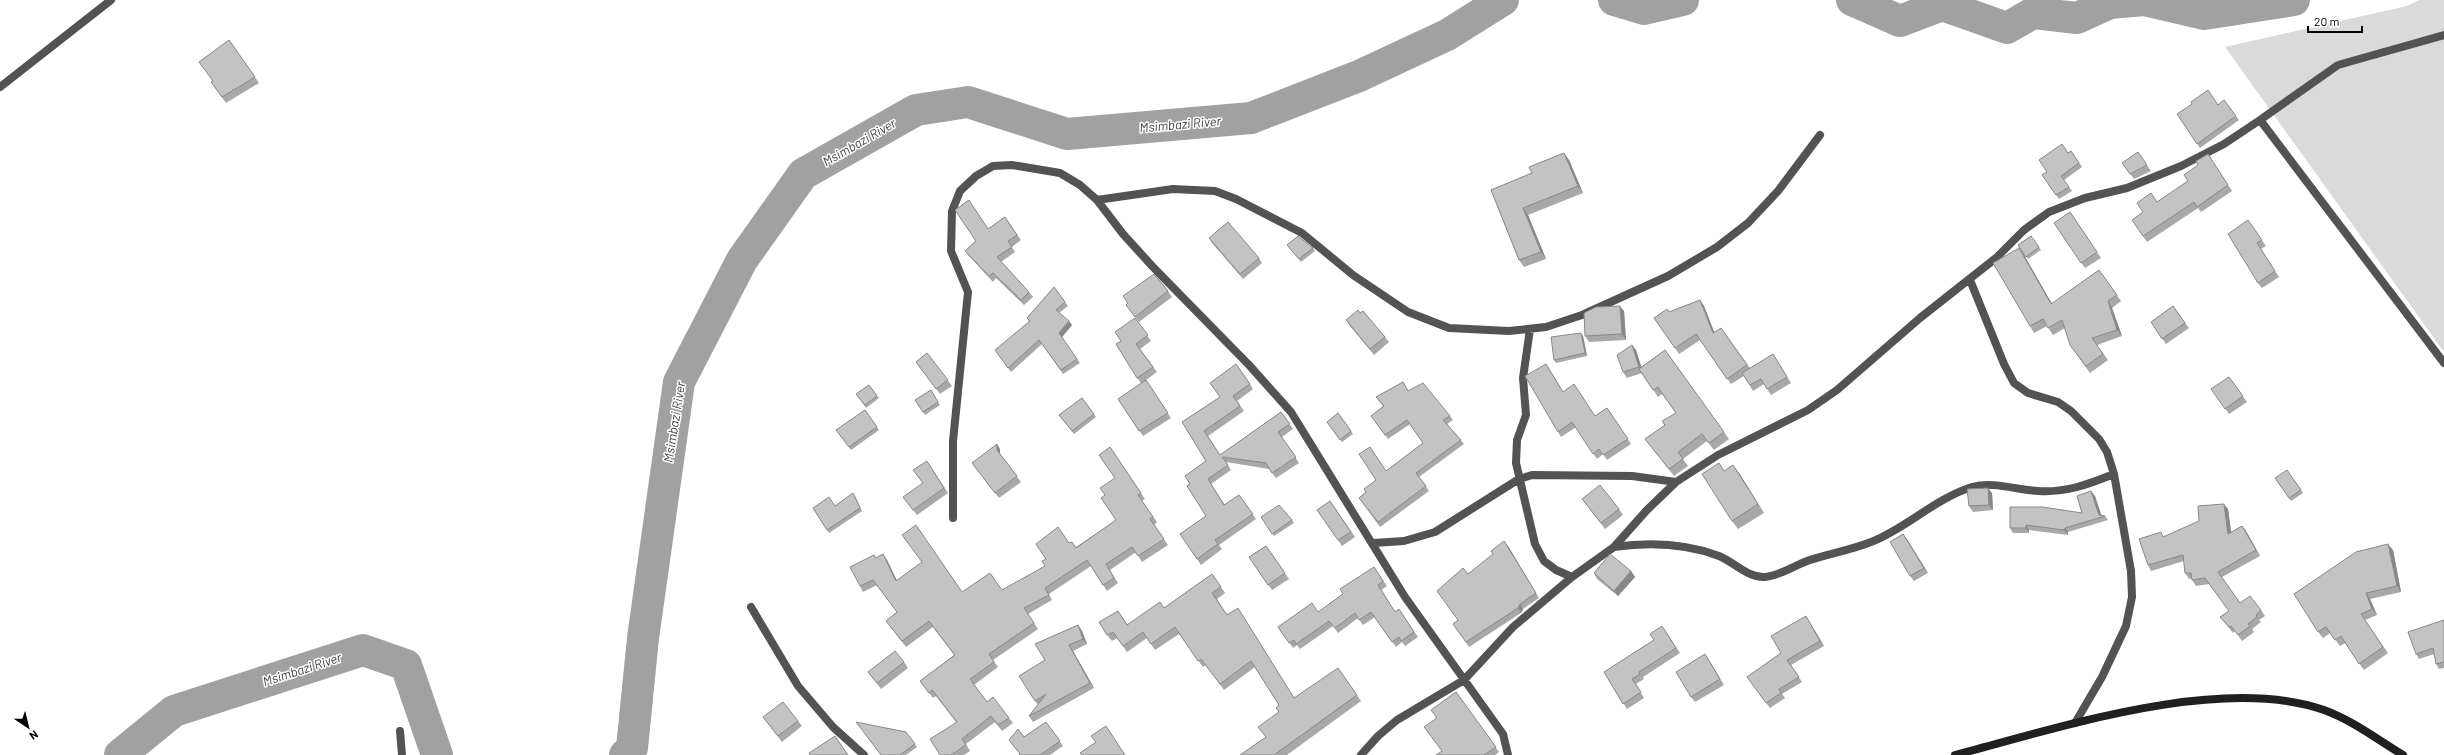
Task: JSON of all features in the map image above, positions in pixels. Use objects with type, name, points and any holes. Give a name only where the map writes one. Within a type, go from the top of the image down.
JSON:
[{"type":"street","points":[[0,87],[112,0]]},
{"type":"street","points":[[1361,755],[1378,736],[1397,720],[1464,680],[1513,627],[1572,577],[1614,547],[1646,511],[1676,482],[1718,455],[1808,410],[1837,390],[1920,318],[1970,280],[2024,230],[2049,212],[2085,198],[2127,188],[2181,166],[2224,144],[2338,66],[2444,35]]},
{"type":"street","points":[[2260,120],[2444,363]]},
{"type":"street","points":[[1098,200],[1173,189],[1215,191],[1236,199],[1302,233],[1353,275],[1408,312],[1449,328],[1509,331],[1546,328],[1631,295],[1668,276],[1717,247],[1748,223],[1778,191],[1820,135]]},
{"type":"street","points":[[953,518],[953,441],[968,292],[951,251],[952,211],[960,191],[976,176],[992,166],[1012,165],[1060,173],[1080,185],[1098,200],[1123,234],[1153,267],[1249,365],[1290,412],[1373,543],[1405,597],[1503,734],[1508,755]]},
{"type":"street","points":[[1970,280],[2004,364],[2014,383],[2028,393],[2058,402],[2071,411],[2099,439],[2107,452],[2114,474],[2131,572],[2132,597],[2126,626],[2102,677],[2075,723]]},
{"type":"street","points":[[1530,329],[1523,378],[1526,415],[1515,450],[1519,479],[1538,550],[1544,561],[1556,570],[1572,577]]},
{"type":"street","points":[[1373,543],[1404,541],[1435,532],[1519,479],[1542,474],[1639,476],[1676,482]]},
{"type":"street","points":[[1614,547],[1645,543],[1671,544],[1717,555],[1757,577],[1766,577],[1806,562],[1871,542],[1944,497],[1974,487],[2000,486],[2058,492],[2075,489],[2114,474]]},
{"type":"street","points":[[751,607],[798,686],[833,727],[864,755]]},
{"type":"street","points":[[1955,755],[2075,723],[2204,700],[2280,699],[2324,710],[2357,727],[2403,755]]},
{"type":"street","points":[[400,732],[402,755]]},
{"type":"shaded area","points":[[2419,0],[2444,0],[2444,352],[2225,47],[2407,6]]},
{"type":"building","points":[[229,40],[255,77],[222,97],[211,82],[213,81],[199,62]]},
{"type":"building","points":[[2208,90],[2218,105],[2224,100],[2236,116],[2197,144],[2177,114],[2192,104],[2191,102]]},
{"type":"building","points":[[2062,144],[2068,153],[2071,151],[2079,163],[2061,176],[2069,187],[2056,195],[2042,175],[2047,172],[2039,160]]},
{"type":"building","points":[[2138,152],[2147,165],[2130,174],[2122,163]]},
{"type":"building","points":[[1564,153],[1578,186],[1523,208],[1541,252],[1519,260],[1491,190],[1532,173],[1529,167]]},
{"type":"building","points":[[2208,154],[2228,185],[2197,207],[2194,202],[2143,236],[2132,220],[2143,212],[2137,203],[2151,193],[2157,202],[2188,181],[2184,175],[2198,165],[2196,161]]},
{"type":"building","points":[[969,200],[988,229],[1005,217],[1017,235],[1008,241],[1012,247],[997,257],[1029,292],[1021,300],[993,273],[989,276],[965,251],[976,241],[955,210]]},
{"type":"building","points":[[2070,212],[2097,252],[2081,263],[2054,223]]},
{"type":"building","points":[[2248,220],[2262,240],[2257,243],[2275,271],[2258,283],[2228,234]]},
{"type":"building","points":[[1228,222],[1259,258],[1240,274],[1209,238]]},
{"type":"building","points":[[1298,236],[1313,248],[1299,259],[1287,245]]},
{"type":"building","points":[[2031,236],[2039,247],[2026,257],[2018,245]]},
{"type":"building","points":[[2019,248],[2051,304],[2099,270],[2117,295],[2108,301],[2117,330],[2092,338],[2103,354],[2086,366],[2070,345],[2062,320],[2048,328],[2043,319],[2030,326],[1993,263]]},
{"type":"building","points":[[1154,274],[1168,291],[1135,317],[1126,305],[1128,303],[1123,296]]},
{"type":"building","points":[[1054,287],[1065,302],[1056,310],[1069,321],[1059,333],[1077,359],[1061,370],[1039,340],[1008,368],[995,350],[1030,321],[1027,318]]},
{"type":"building","points":[[1700,300],[1713,333],[1721,328],[1747,365],[1727,379],[1696,334],[1675,348],[1654,318],[1667,309],[1669,312]]},
{"type":"building","points":[[1620,306],[1622,334],[1585,336],[1584,313],[1596,307]]},
{"type":"building","points":[[2173,306],[2185,323],[2162,339],[2151,322]]},
{"type":"building","points":[[1358,310],[1360,313],[1363,311],[1385,337],[1370,349],[1346,320]]},
{"type":"building","points":[[1135,318],[1148,335],[1136,344],[1153,367],[1137,378],[1116,344],[1121,341],[1115,332]]},
{"type":"building","points":[[1581,333],[1585,353],[1554,360],[1551,337]]},
{"type":"building","points":[[1632,345],[1639,367],[1623,372],[1617,355]]},
{"type":"building","points":[[1665,350],[1724,432],[1709,443],[1702,434],[1678,452],[1683,459],[1669,469],[1645,439],[1665,425],[1662,421],[1676,413],[1658,387],[1653,390],[1639,369]]},
{"type":"building","points":[[927,353],[948,380],[936,389],[916,362]]},
{"type":"building","points":[[1773,354],[1787,377],[1767,389],[1761,379],[1750,385],[1742,373]]},
{"type":"building","points":[[1236,364],[1250,384],[1233,396],[1240,406],[1204,431],[1220,455],[1281,412],[1290,424],[1278,432],[1296,457],[1272,473],[1266,463],[1222,457],[1228,465],[1208,479],[1224,505],[1239,495],[1253,514],[1215,540],[1218,544],[1197,559],[1180,534],[1206,516],[1187,486],[1190,484],[1185,476],[1206,461],[1182,422],[1220,397],[1210,383]]},
{"type":"building","points":[[1546,364],[1563,392],[1574,384],[1595,416],[1607,408],[1628,439],[1603,455],[1599,449],[1593,454],[1572,422],[1558,432],[1525,376]]},
{"type":"building","points":[[2229,377],[2243,396],[2225,409],[2211,389]]},
{"type":"building","points":[[1146,380],[1168,413],[1139,431],[1118,399]]},
{"type":"building","points":[[1403,382],[1408,391],[1423,383],[1450,416],[1443,420],[1461,440],[1416,473],[1426,486],[1378,522],[1359,498],[1366,492],[1364,489],[1376,480],[1359,454],[1370,447],[1386,471],[1423,443],[1407,420],[1385,435],[1371,416],[1384,406],[1376,397]]},
{"type":"building","points":[[869,385],[877,396],[865,405],[856,394]]},
{"type":"building","points":[[931,390],[938,402],[923,412],[915,400]]},
{"type":"building","points":[[1082,398],[1094,414],[1072,431],[1059,415]]},
{"type":"building","points":[[865,410],[877,427],[849,447],[836,430]]},
{"type":"building","points":[[1338,413],[1351,431],[1340,440],[1327,422]]},
{"type":"building","points":[[997,444],[997,450],[1017,476],[995,493],[972,463]]},
{"type":"building","points":[[1110,447],[1141,493],[1138,495],[1153,517],[1150,519],[1164,539],[1138,556],[1132,547],[1106,564],[1114,578],[1103,585],[1087,560],[1045,588],[1049,595],[1024,608],[1034,623],[989,654],[994,662],[970,679],[987,702],[993,697],[1009,718],[998,725],[991,716],[962,739],[966,745],[951,755],[940,755],[930,739],[957,722],[932,690],[929,693],[920,681],[955,655],[929,621],[902,641],[886,621],[897,612],[873,580],[860,586],[850,567],[874,555],[876,558],[883,554],[896,581],[922,562],[902,535],[916,525],[962,592],[990,573],[1002,590],[1045,566],[1042,561],[1046,559],[1036,544],[1058,527],[1069,543],[1072,542],[1076,548],[1116,520],[1101,498],[1105,495],[1100,488],[1115,478],[1099,455]]},
{"type":"building","points":[[927,461],[944,488],[913,510],[903,497],[923,483],[913,470]]},
{"type":"building","points":[[1719,463],[1724,471],[1733,465],[1758,504],[1732,521],[1702,474]]},
{"type":"building","points":[[2287,470],[2301,490],[2289,498],[2275,478]]},
{"type":"building","points":[[1600,485],[1619,509],[1601,523],[1582,499]]},
{"type":"building","points":[[1988,488],[1989,505],[1969,506],[1967,489]]},
{"type":"building","points":[[2091,491],[2099,515],[2105,516],[2065,528],[2064,530],[2026,525],[2026,528],[2010,528],[2010,507],[2043,507],[2082,513],[2077,496]]},
{"type":"building","points":[[853,493],[860,508],[827,530],[813,508],[829,497],[835,506]]},
{"type":"building","points":[[1330,501],[1351,532],[1338,540],[1317,510]]},
{"type":"building","points":[[2224,504],[2228,534],[2242,526],[2256,550],[2218,572],[2240,603],[2250,596],[2261,610],[2256,615],[2257,617],[2248,624],[2250,626],[2238,635],[2231,626],[2229,627],[2220,617],[2229,611],[2205,578],[2192,580],[2191,573],[2185,573],[2183,555],[2148,565],[2139,539],[2161,532],[2163,537],[2199,521],[2198,506]]},
{"type":"building","points":[[1279,505],[1292,520],[1272,534],[1261,517]]},
{"type":"building","points":[[1903,534],[1924,568],[1910,576],[1890,542]]},
{"type":"building","points":[[1504,541],[1536,593],[1520,604],[1518,608],[1466,642],[1453,624],[1458,620],[1437,591],[1463,568],[1468,574],[1493,554],[1491,551]]},
{"type":"building","points":[[2388,544],[2397,586],[2366,593],[2372,609],[2361,614],[2383,647],[2359,664],[2341,636],[2335,640],[2326,627],[2318,632],[2294,594],[2356,552]]},
{"type":"building","points":[[1266,546],[1285,573],[1268,585],[1249,557]]},
{"type":"building","points":[[1610,554],[1631,571],[1614,591],[1594,573]]},
{"type":"building","points":[[1374,567],[1383,581],[1378,585],[1395,612],[1399,609],[1414,632],[1401,641],[1399,637],[1392,642],[1371,612],[1359,620],[1355,613],[1335,628],[1329,621],[1296,644],[1294,640],[1289,643],[1278,627],[1312,603],[1318,612],[1343,594],[1340,589]]},
{"type":"building","points":[[1212,574],[1221,587],[1212,593],[1227,615],[1238,608],[1294,698],[1338,668],[1357,695],[1274,755],[1240,755],[1266,737],[1258,727],[1279,712],[1276,708],[1279,705],[1251,661],[1220,684],[1201,659],[1198,661],[1175,627],[1151,644],[1143,632],[1123,646],[1113,632],[1107,635],[1099,622],[1118,611],[1127,625],[1160,602],[1164,608]]},
{"type":"building","points":[[1806,616],[1820,641],[1787,660],[1799,677],[1779,689],[1781,693],[1766,703],[1747,677],[1781,653],[1771,636]]},
{"type":"building","points":[[2444,620],[2444,662],[2436,664],[2433,648],[2416,654],[2408,632]]},
{"type":"building","points":[[1078,625],[1083,639],[1069,645],[1090,683],[1029,716],[1046,694],[1035,701],[1019,676],[1045,660],[1035,644]]},
{"type":"building","points":[[1662,626],[1676,648],[1639,672],[1640,674],[1632,679],[1641,692],[1623,704],[1604,672],[1654,640],[1650,634]]},
{"type":"building","points":[[895,651],[904,662],[877,683],[868,672]]},
{"type":"building","points":[[1705,654],[1720,679],[1691,697],[1676,672]]},
{"type":"building","points":[[1456,692],[1496,747],[1484,755],[1436,755],[1442,751],[1424,727],[1437,718],[1431,710]]},
{"type":"building","points":[[783,702],[798,721],[778,736],[763,717]]},
{"type":"building","points":[[856,722],[906,732],[915,744],[900,755],[881,755]]},
{"type":"building","points":[[1046,722],[1060,741],[1040,755],[1019,755],[1020,754],[1009,740],[1018,729],[1024,737]]},
{"type":"building","points":[[1106,726],[1125,755],[1082,755],[1080,753],[1096,742],[1091,736]]},
{"type":"building","points":[[835,736],[848,755],[810,755],[809,753]]},
{"type":"waterway","name":"Msimbazi River","points":[[625,755],[632,748],[643,638],[679,382],[742,260],[803,174],[916,110],[968,102],[1067,134],[1251,118],[1359,76],[1447,35],[1503,0]]},
{"type":"waterway","name":"Msimbazi River","points":[[1614,0],[1644,9],[1683,0]]},
{"type":"waterway","name":"Msimbazi River","points":[[1852,0],[1900,21],[1942,5],[2007,28],[2033,13],[2077,18],[2110,3],[2144,0],[2204,14],[2294,0]]},
{"type":"waterway","name":"Msimbazi River","points":[[120,755],[174,711],[363,650],[406,665],[437,755]]}]
